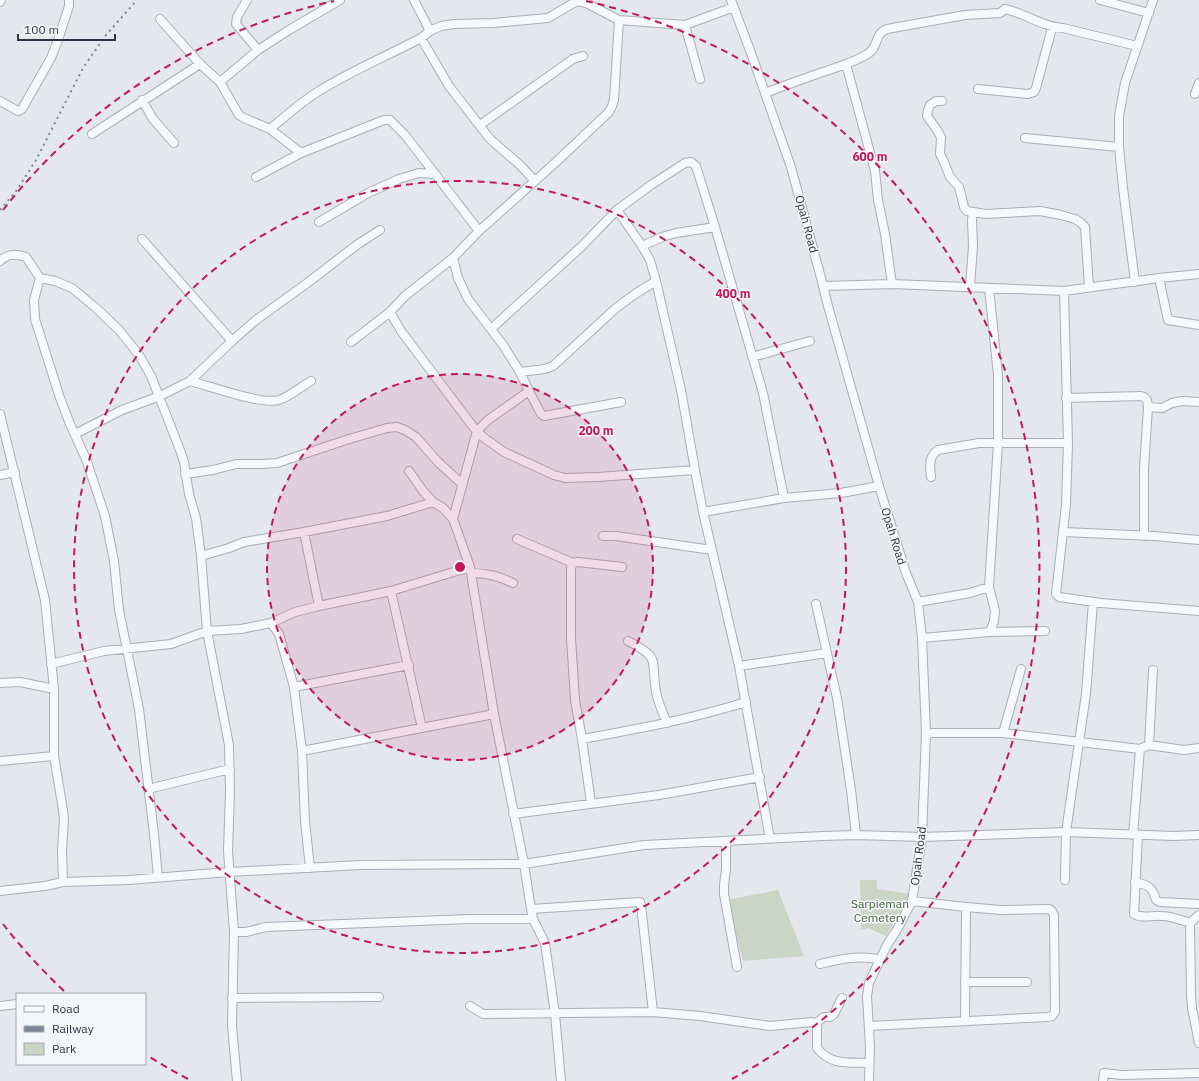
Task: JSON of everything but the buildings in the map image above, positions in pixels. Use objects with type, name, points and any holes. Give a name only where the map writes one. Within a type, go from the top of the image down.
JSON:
[{"type":"street","points":[[0,101],[18,112],[22,109],[40,78],[58,40],[69,6],[69,0]]},
{"type":"street","points":[[247,0],[237,17],[236,24],[258,50]]},
{"type":"street","points":[[220,82],[258,50],[340,0]]},
{"type":"street","points":[[414,0],[430,31]]},
{"type":"street","points":[[1100,0],[1149,12]]},
{"type":"street","points":[[1135,282],[1119,147],[1119,116],[1125,83],[1153,0]]},
{"type":"street","points":[[270,129],[307,99],[320,91],[441,26],[548,18],[566,3],[577,1],[587,1],[619,20],[685,25],[732,4]]},
{"type":"street","name":"Opah Road","points":[[732,4],[791,167],[828,306],[879,486],[906,573],[918,602],[922,638],[926,733],[922,837],[912,901],[898,928],[886,945],[869,983],[869,1081]]},
{"type":"street","points":[[765,93],[846,64],[870,52],[874,48],[878,34],[887,29],[965,15],[1000,13],[1005,9],[1016,11],[1052,28],[1063,28],[1137,46]]},
{"type":"street","points":[[160,19],[200,64],[220,82],[239,115],[270,129],[301,153]]},
{"type":"street","points":[[351,342],[390,312],[405,296],[453,258],[478,231],[535,181],[609,112],[612,106],[619,20]]},
{"type":"street","points":[[685,25],[700,79]]},
{"type":"street","points":[[978,89],[1028,94],[1034,92],[1052,28]]},
{"type":"street","points":[[421,38],[450,86],[490,139],[520,165],[535,181]]},
{"type":"street","points":[[480,125],[573,59],[583,56]]},
{"type":"street","points":[[92,134],[142,100],[200,64]]},
{"type":"street","points":[[846,64],[875,171],[878,200],[885,234],[892,284]]},
{"type":"street","points":[[1195,94],[1199,83]]},
{"type":"street","points":[[142,100],[153,119],[174,143]]},
{"type":"street","points":[[942,101],[936,101],[930,105],[927,116],[941,137],[940,154],[950,177],[958,187],[964,207],[967,211],[986,214],[1040,211],[1061,215],[1080,222],[1085,227],[1089,287]]},
{"type":"street","points":[[256,177],[301,153],[384,120],[390,120],[405,135],[428,164],[478,231]]},
{"type":"street","points":[[1025,138],[1119,147]]},
{"type":"street","points":[[491,329],[576,252],[617,210],[651,185],[685,163],[691,162],[696,166],[763,393],[784,498]]},
{"type":"street","points":[[318,222],[368,193],[399,179],[419,173],[434,174]]},
{"type":"street","points":[[617,210],[650,260],[656,281],[681,390],[703,512],[739,666],[770,839]]},
{"type":"street","points":[[970,287],[973,246],[973,212]]},
{"type":"street","points":[[642,246],[662,237],[676,233],[715,227]]},
{"type":"street","points":[[75,434],[122,410],[160,396],[190,381],[256,320],[358,244],[380,230]]},
{"type":"street","points":[[142,239],[232,341]]},
{"type":"street","points":[[0,261],[6,256],[16,254],[26,257],[40,278],[72,288],[119,330],[139,355],[151,376],[180,450],[189,494],[196,518],[201,556],[207,631],[229,745],[230,769],[228,851],[234,932],[232,1026],[237,1081]]},
{"type":"street","points":[[453,258],[458,278],[468,299],[491,329],[520,372],[541,414],[544,416],[621,402]]},
{"type":"street","points":[[823,286],[892,284],[1064,291],[1199,274]]},
{"type":"street","points":[[40,278],[34,300],[34,319],[60,398],[86,459],[105,516],[114,561],[119,610],[139,709],[158,877]]},
{"type":"street","points":[[1159,278],[1168,320],[1199,325]]},
{"type":"street","points":[[520,372],[545,369],[553,366],[616,308],[656,281]]},
{"type":"street","points":[[989,288],[998,374],[998,443],[989,587],[995,611],[994,621],[990,632]]},
{"type":"street","points":[[1064,291],[1068,443],[1064,532],[1056,594],[1059,597],[1093,602],[1199,611]]},
{"type":"street","points":[[390,312],[406,337],[477,431],[504,452],[554,475],[565,478],[695,470]]},
{"type":"street","points":[[752,357],[810,341]]},
{"type":"street","points":[[190,381],[256,399],[272,401],[281,400],[311,381]]},
{"type":"street","points":[[453,519],[477,431],[488,420],[529,390]]},
{"type":"street","points":[[1066,398],[1141,396],[1147,400],[1148,407],[1144,468],[1144,536]]},
{"type":"street","points":[[1148,407],[1162,408],[1172,403],[1182,401],[1199,402]]},
{"type":"street","points":[[0,414],[45,600],[54,689],[54,756],[64,818],[62,851],[63,882]]},
{"type":"street","points":[[185,474],[213,470],[236,464],[277,463],[349,439],[388,428],[397,427],[416,437],[438,462],[462,484]]},
{"type":"street","points":[[931,477],[930,459],[933,453],[938,450],[978,443],[1068,443]]},
{"type":"street","points":[[409,471],[433,502],[443,508],[453,519],[471,570],[494,714],[524,864],[531,909],[533,918],[545,943],[555,1014],[561,1081]]},
{"type":"street","points":[[0,475],[15,472]]},
{"type":"street","points":[[703,512],[784,498],[879,486]]},
{"type":"street","points":[[201,556],[244,542],[387,516],[433,502]]},
{"type":"street","points":[[304,532],[319,606]]},
{"type":"street","points":[[1064,532],[1199,540]]},
{"type":"street","points":[[603,536],[616,536],[712,550]]},
{"type":"street","points":[[517,539],[573,563],[578,562],[622,567]]},
{"type":"street","points":[[573,563],[571,568],[571,638],[575,700],[591,803]]},
{"type":"street","points":[[51,664],[104,652],[170,644],[207,631],[241,629],[271,623],[295,612],[391,591],[471,570],[496,576],[513,583]]},
{"type":"street","points":[[918,602],[970,593],[989,587]]},
{"type":"street","points":[[391,591],[409,665],[422,728]]},
{"type":"street","points":[[1065,880],[1066,832],[1086,694],[1093,602]]},
{"type":"street","points":[[816,604],[837,698],[845,743],[852,790],[856,835]]},
{"type":"street","points":[[271,623],[279,634],[294,687],[302,751],[305,821],[310,868]]},
{"type":"street","points":[[922,638],[990,632],[1045,631]]},
{"type":"street","points":[[628,642],[645,650],[654,661],[656,692],[667,723]]},
{"type":"street","points":[[739,666],[827,652]]},
{"type":"street","points":[[294,687],[409,665]]},
{"type":"street","points":[[1003,733],[1021,668]]},
{"type":"street","points":[[1149,744],[1153,670]]},
{"type":"street","points":[[0,683],[20,682],[54,689]]},
{"type":"street","points":[[582,739],[707,714],[746,702]]},
{"type":"street","points":[[302,751],[494,714]]},
{"type":"street","points":[[926,733],[1003,733],[1140,749],[1149,744],[1184,750],[1199,748]]},
{"type":"street","points":[[1140,749],[1135,835],[1134,914],[1138,916],[1161,916],[1190,923]]},
{"type":"street","points":[[0,761],[54,756]]},
{"type":"street","points":[[148,789],[230,769]]},
{"type":"street","points":[[513,814],[659,795],[760,777]]},
{"type":"street","points":[[0,891],[45,886],[63,882],[128,880],[229,872],[360,865],[524,864],[644,845],[726,841],[856,835],[922,837],[1066,832],[1174,836],[1199,835]]},
{"type":"street","points":[[726,841],[724,894],[737,967]]},
{"type":"street","points":[[1135,882],[1149,886],[1154,893],[1161,916]]},
{"type":"street","points":[[1156,900],[1160,902],[1199,904]]},
{"type":"street","points":[[869,1026],[1048,1017],[1052,1016],[1055,1012],[1054,915],[1052,911],[1001,910],[912,901]]},
{"type":"street","points":[[531,909],[640,902],[653,1012]]},
{"type":"street","points":[[965,1020],[966,907]]},
{"type":"street","points":[[1199,915],[1190,923],[1191,996],[1199,1043]]},
{"type":"street","points":[[234,932],[246,932],[266,927],[533,918]]},
{"type":"street","points":[[820,964],[865,956],[879,959]]},
{"type":"street","points":[[965,982],[1027,982]]},
{"type":"street","points":[[232,998],[379,997]]},
{"type":"street","points":[[815,1024],[834,1014],[842,998]]},
{"type":"street","points":[[0,1006],[16,1004]]},
{"type":"street","points":[[470,1006],[483,1014],[653,1012],[700,1016],[770,1026],[812,1022],[817,1025],[818,1029],[817,1048],[826,1058],[835,1062],[869,1063]]},
{"type":"street","points":[[1103,1081],[1104,1073],[1121,1075],[1199,1073]]},
{"type":"green space","name":"Sarpieman Cemetery","points":[[860,880],[877,880],[877,889],[911,894],[886,936],[868,928],[861,930]]},
{"type":"green space","points":[[778,890],[804,956],[743,961],[727,900]]},
{"type":"railway","points":[[0,210],[17,190],[36,160],[83,68],[106,35],[137,0]]}]
